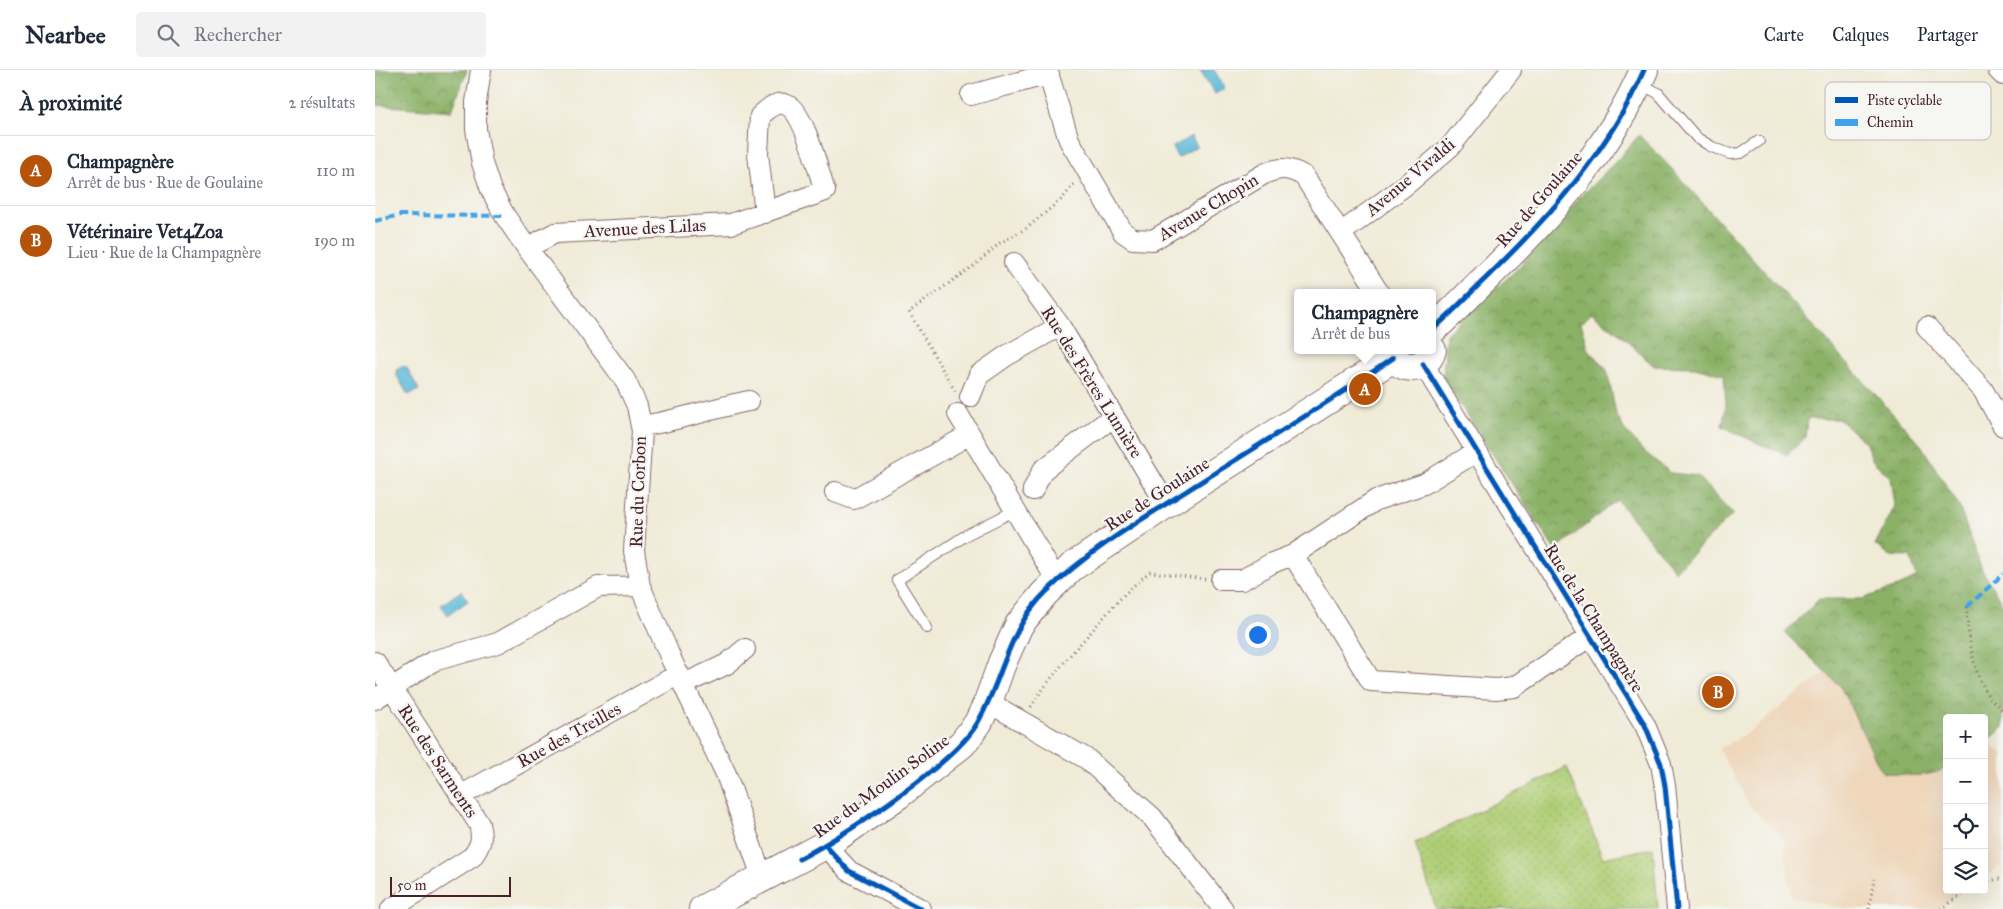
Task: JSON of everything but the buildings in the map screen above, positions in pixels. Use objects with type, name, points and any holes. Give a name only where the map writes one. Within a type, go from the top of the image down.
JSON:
[{"type":"street","name":"Rue du Corbon","points":[[481,70],[475,102],[476,129],[482,163],[491,190],[527,248],[625,380],[637,406],[641,426],[635,551],[640,586],[726,774],[762,877]]},
{"type":"street","name":"Avenue Vivaldi","points":[[1341,233],[1407,184],[1450,147],[1511,70]]},
{"type":"street","points":[[1999,70],[2003,75]]},
{"type":"street","name":"Avenue Chopin","points":[[1048,72],[1069,140],[1123,232],[1133,239],[1153,240],[1264,174],[1277,168],[1289,168],[1304,176],[1376,289]]},
{"type":"street","points":[[971,95],[1048,72]]},
{"type":"street","name":"Rue de Goulaine","points":[[1436,326],[1526,239],[1580,175],[1616,127],[1641,76]]},
{"type":"street","name":"Avenue des Lilas","points":[[527,248],[555,232],[731,224],[765,213],[825,191],[797,112],[786,104],[777,104],[760,116],[757,154],[765,213]]},
{"type":"street","name":"Rue des Frères Lumière","points":[[1014,263],[1060,326],[1166,504]]},
{"type":"street","points":[[970,397],[979,375],[1006,356],[1060,326]]},
{"type":"street","points":[[1927,327],[1983,390],[2003,426]]},
{"type":"street","points":[[1392,354],[1404,366],[1410,367],[1427,354]]},
{"type":"street","name":"Rue de Goulaine","points":[[988,702],[1002,663],[1019,625],[1037,601],[1073,567],[1392,354]]},
{"type":"street","name":"Rue de la Champagnère","points":[[1431,354],[1476,452],[1645,725],[1659,758],[1665,786],[1677,909]]},
{"type":"street","points":[[641,426],[673,421],[719,407],[749,401]]},
{"type":"street","points":[[958,414],[1057,581]]},
{"type":"street","points":[[1033,490],[1043,470],[1114,416]]},
{"type":"street","points":[[835,492],[854,498],[969,435]]},
{"type":"street","points":[[1221,580],[1242,580],[1273,563],[1293,555],[1376,500],[1423,484],[1476,452]]},
{"type":"street","points":[[1293,555],[1371,681],[1496,689],[1514,687],[1589,637]]},
{"type":"street","points":[[383,693],[433,661],[498,643],[598,587],[640,586]]},
{"type":"street","name":"Rue des Treilles","points":[[460,796],[681,679],[727,664],[745,649]]},
{"type":"street","name":"Rue des Sarments","points":[[375,662],[383,693],[460,796],[479,824],[482,836],[480,846],[462,865],[391,909]]},
{"type":"street","points":[[988,702],[1087,759],[1152,817],[1223,909]]},
{"type":"street","name":"Rue du Moulin Soline","points":[[703,909],[825,846],[898,795],[962,744],[978,723],[988,702]]},
{"type":"street","points":[[825,846],[849,871],[921,909]]},
{"type":"lane","points":[[1641,76],[1697,138],[1712,147],[1730,154],[1741,153],[1759,141]]},
{"type":"lane","points":[[927,628],[897,580],[968,534],[1014,510]]},
{"type":"path","points":[[1025,722],[1029,710],[1047,682],[1123,595],[1150,572],[1221,580]]},
{"type":"path","points":[[1967,607],[1967,634],[1974,661],[1989,697],[2003,710]]},
{"type":"path","points":[[1988,881],[2003,878]]},
{"type":"path","points":[[1869,909],[1874,879]]},
{"type":"path","points":[[1941,909],[1963,894]]},
{"type":"shaded area","points":[[1831,668],[1943,719],[1943,894],[1958,894],[1936,909],[1848,909],[1791,897],[1784,840],[1750,806],[1719,749],[1746,734]]},
{"type":"shaded area","points":[[1988,741],[2003,753],[2003,864],[1988,874]]},
{"type":"green space","points":[[375,70],[467,70],[452,111],[375,105]]},
{"type":"green space","points":[[1639,135],[1921,445],[1959,506],[1981,568],[2003,605],[2003,728],[1988,741],[1988,714],[1943,714],[1943,770],[1923,775],[1882,772],[1840,686],[1785,633],[1819,599],[1862,599],[1900,586],[1917,577],[1910,557],[1891,556],[1875,545],[1895,506],[1891,478],[1873,461],[1865,442],[1838,419],[1807,419],[1805,438],[1787,455],[1722,426],[1726,406],[1724,375],[1695,367],[1654,366],[1619,334],[1592,313],[1581,323],[1589,350],[1607,370],[1616,414],[1624,429],[1642,450],[1671,473],[1698,476],[1733,514],[1675,571],[1617,500],[1555,550],[1443,378],[1446,334],[1515,271],[1549,235],[1580,197]]},
{"type":"green space","points":[[1567,767],[1603,858],[1653,848],[1658,909],[1436,909],[1415,843]]},
{"type":"water","points":[[1200,70],[1214,70],[1225,88],[1215,94]]},
{"type":"water","points":[[1191,136],[1197,146],[1178,158],[1172,148]]},
{"type":"water","points":[[403,366],[407,368],[419,390],[408,395],[396,374],[398,373],[397,370]]},
{"type":"water","points":[[461,591],[468,601],[448,615],[441,605]]},
{"type":"marked path","points":[[375,221],[400,215],[505,216]]},
{"type":"marked path","points":[[1967,607],[2003,574]]},
{"type":"cycle path","points":[[1436,326],[1508,256],[1575,182],[1613,128],[1630,100],[1644,70]]},
{"type":"cycle path","points":[[799,859],[842,834],[896,798],[947,758],[966,739],[987,705],[1007,654],[1023,622],[1033,607],[1062,577],[1096,550],[1133,525],[1393,358]]},
{"type":"cycle path","points":[[1423,364],[1645,725],[1661,764],[1665,786],[1677,909]]},
{"type":"cycle path","points":[[825,845],[849,871],[921,909]]},
{"type":"place","name":"Champagnère","points":[[1365,389]]},
{"type":"place","name":"Vétérinaire Vet4Zoa","points":[[1718,692]]}]
